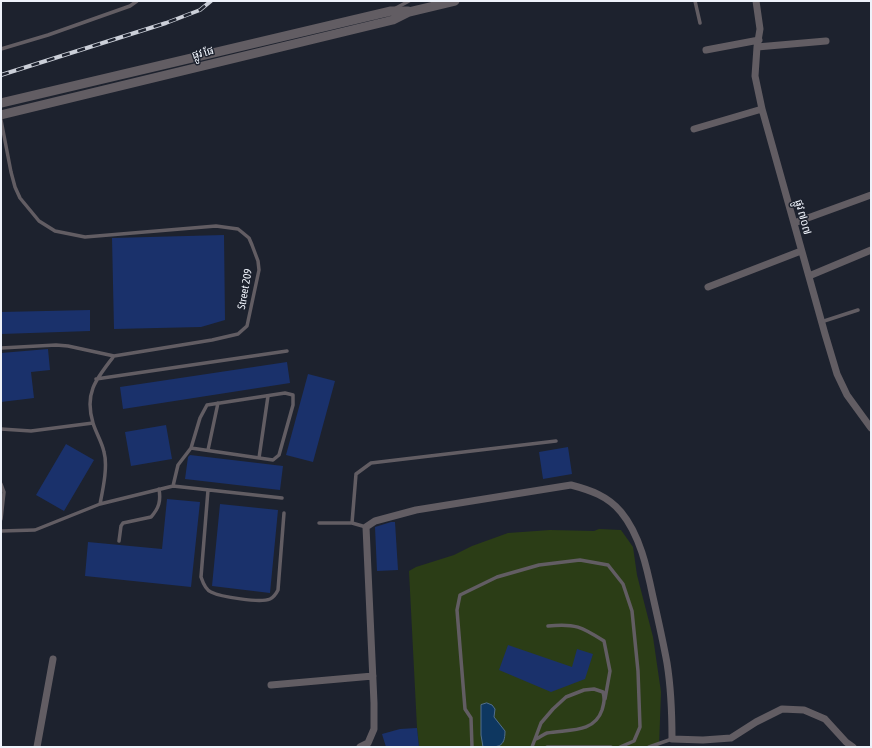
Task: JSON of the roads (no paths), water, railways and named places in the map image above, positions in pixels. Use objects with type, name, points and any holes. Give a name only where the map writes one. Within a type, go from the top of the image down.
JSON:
[{"type":"street","name":"ផ្លូវ ៧០៧","points":[[756,1],[760,29],[755,76],[762,109],[833,363],[841,384],[871,428]]},
{"type":"street","name":"ផ្លូវ ផែ","points":[[1,115],[393,20],[409,12],[450,2]]},
{"type":"street","name":"ផ្លូវ ផែ","points":[[1,103],[391,11],[409,12]]},
{"type":"street","points":[[706,50],[758,44],[826,41]]},
{"type":"street","points":[[694,129],[762,109]]},
{"type":"street","points":[[794,223],[871,195]]},
{"type":"street","points":[[809,276],[871,250]]},
{"type":"street","points":[[708,287],[801,251]]},
{"type":"street","points":[[360,747],[368,743],[374,729],[366,527],[375,521],[416,510],[571,485],[591,490],[604,497],[621,512],[638,541],[649,580],[667,664],[672,706],[672,739],[703,740],[731,738],[756,722],[782,709],[804,710],[825,719],[846,742],[853,747]]},
{"type":"street","points":[[37,747],[53,659]]},
{"type":"street","points":[[271,685],[373,676]]},
{"type":"lane","points":[[1,49],[48,35],[130,6],[137,1]]},
{"type":"lane","points":[[391,11],[409,1]]},
{"type":"lane","points":[[695,1],[700,23]]},
{"type":"lane","name":"Street 209","points":[[1,120],[11,172],[20,198],[39,221],[55,231],[85,237],[216,226],[238,229],[249,238],[258,261],[259,270],[247,326],[243,331],[238,334],[212,340],[114,356]]},
{"type":"lane","points":[[821,322],[858,310]]},
{"type":"lane","points":[[1,348],[56,345],[73,347],[114,356],[96,379],[89,404],[93,423],[105,453],[105,472],[100,504]]},
{"type":"lane","points":[[96,379],[287,351]]},
{"type":"lane","points":[[173,486],[178,465],[191,448],[200,418],[207,405],[285,393],[293,396],[293,405],[279,455],[274,460],[191,448]]},
{"type":"lane","points":[[258,458],[268,396]]},
{"type":"lane","points":[[208,450],[218,403]]},
{"type":"lane","points":[[1,429],[30,431],[93,423]]},
{"type":"lane","points":[[352,523],[356,474],[371,463],[556,441]]},
{"type":"lane","points":[[1,484],[4,492],[1,519]]},
{"type":"lane","points":[[1,531],[35,530],[100,504],[173,486],[282,498]]},
{"type":"lane","points":[[119,541],[121,526],[124,523],[151,517],[154,514],[159,506],[159,490]]},
{"type":"lane","points":[[208,490],[200,577],[210,592],[243,599],[268,600],[274,597],[278,590],[284,513]]},
{"type":"lane","points":[[320,524],[352,523],[366,527]]},
{"type":"lane","points":[[472,747],[471,718],[465,709],[458,625],[457,610],[460,595],[497,577],[539,565],[580,560],[608,565],[623,584],[632,611],[638,671],[640,727],[634,741],[620,747]]},
{"type":"lane","points":[[536,738],[546,733],[580,729],[595,723],[605,700],[610,671],[604,641],[585,629],[565,624],[548,626]]},
{"type":"lane","points":[[532,747],[541,723],[566,697],[584,690],[594,689],[603,692],[605,700]]},
{"type":"lane","points":[[649,747],[672,739]]},
{"type":"lane","points":[[547,747],[611,747]]},
{"type":"water","points":[[487,703],[492,705],[495,709],[494,717],[505,731],[505,737],[502,744],[493,747],[483,747],[481,735],[481,705]]},
{"type":"railway","points":[[1,75],[166,23],[200,10],[211,1]]}]
